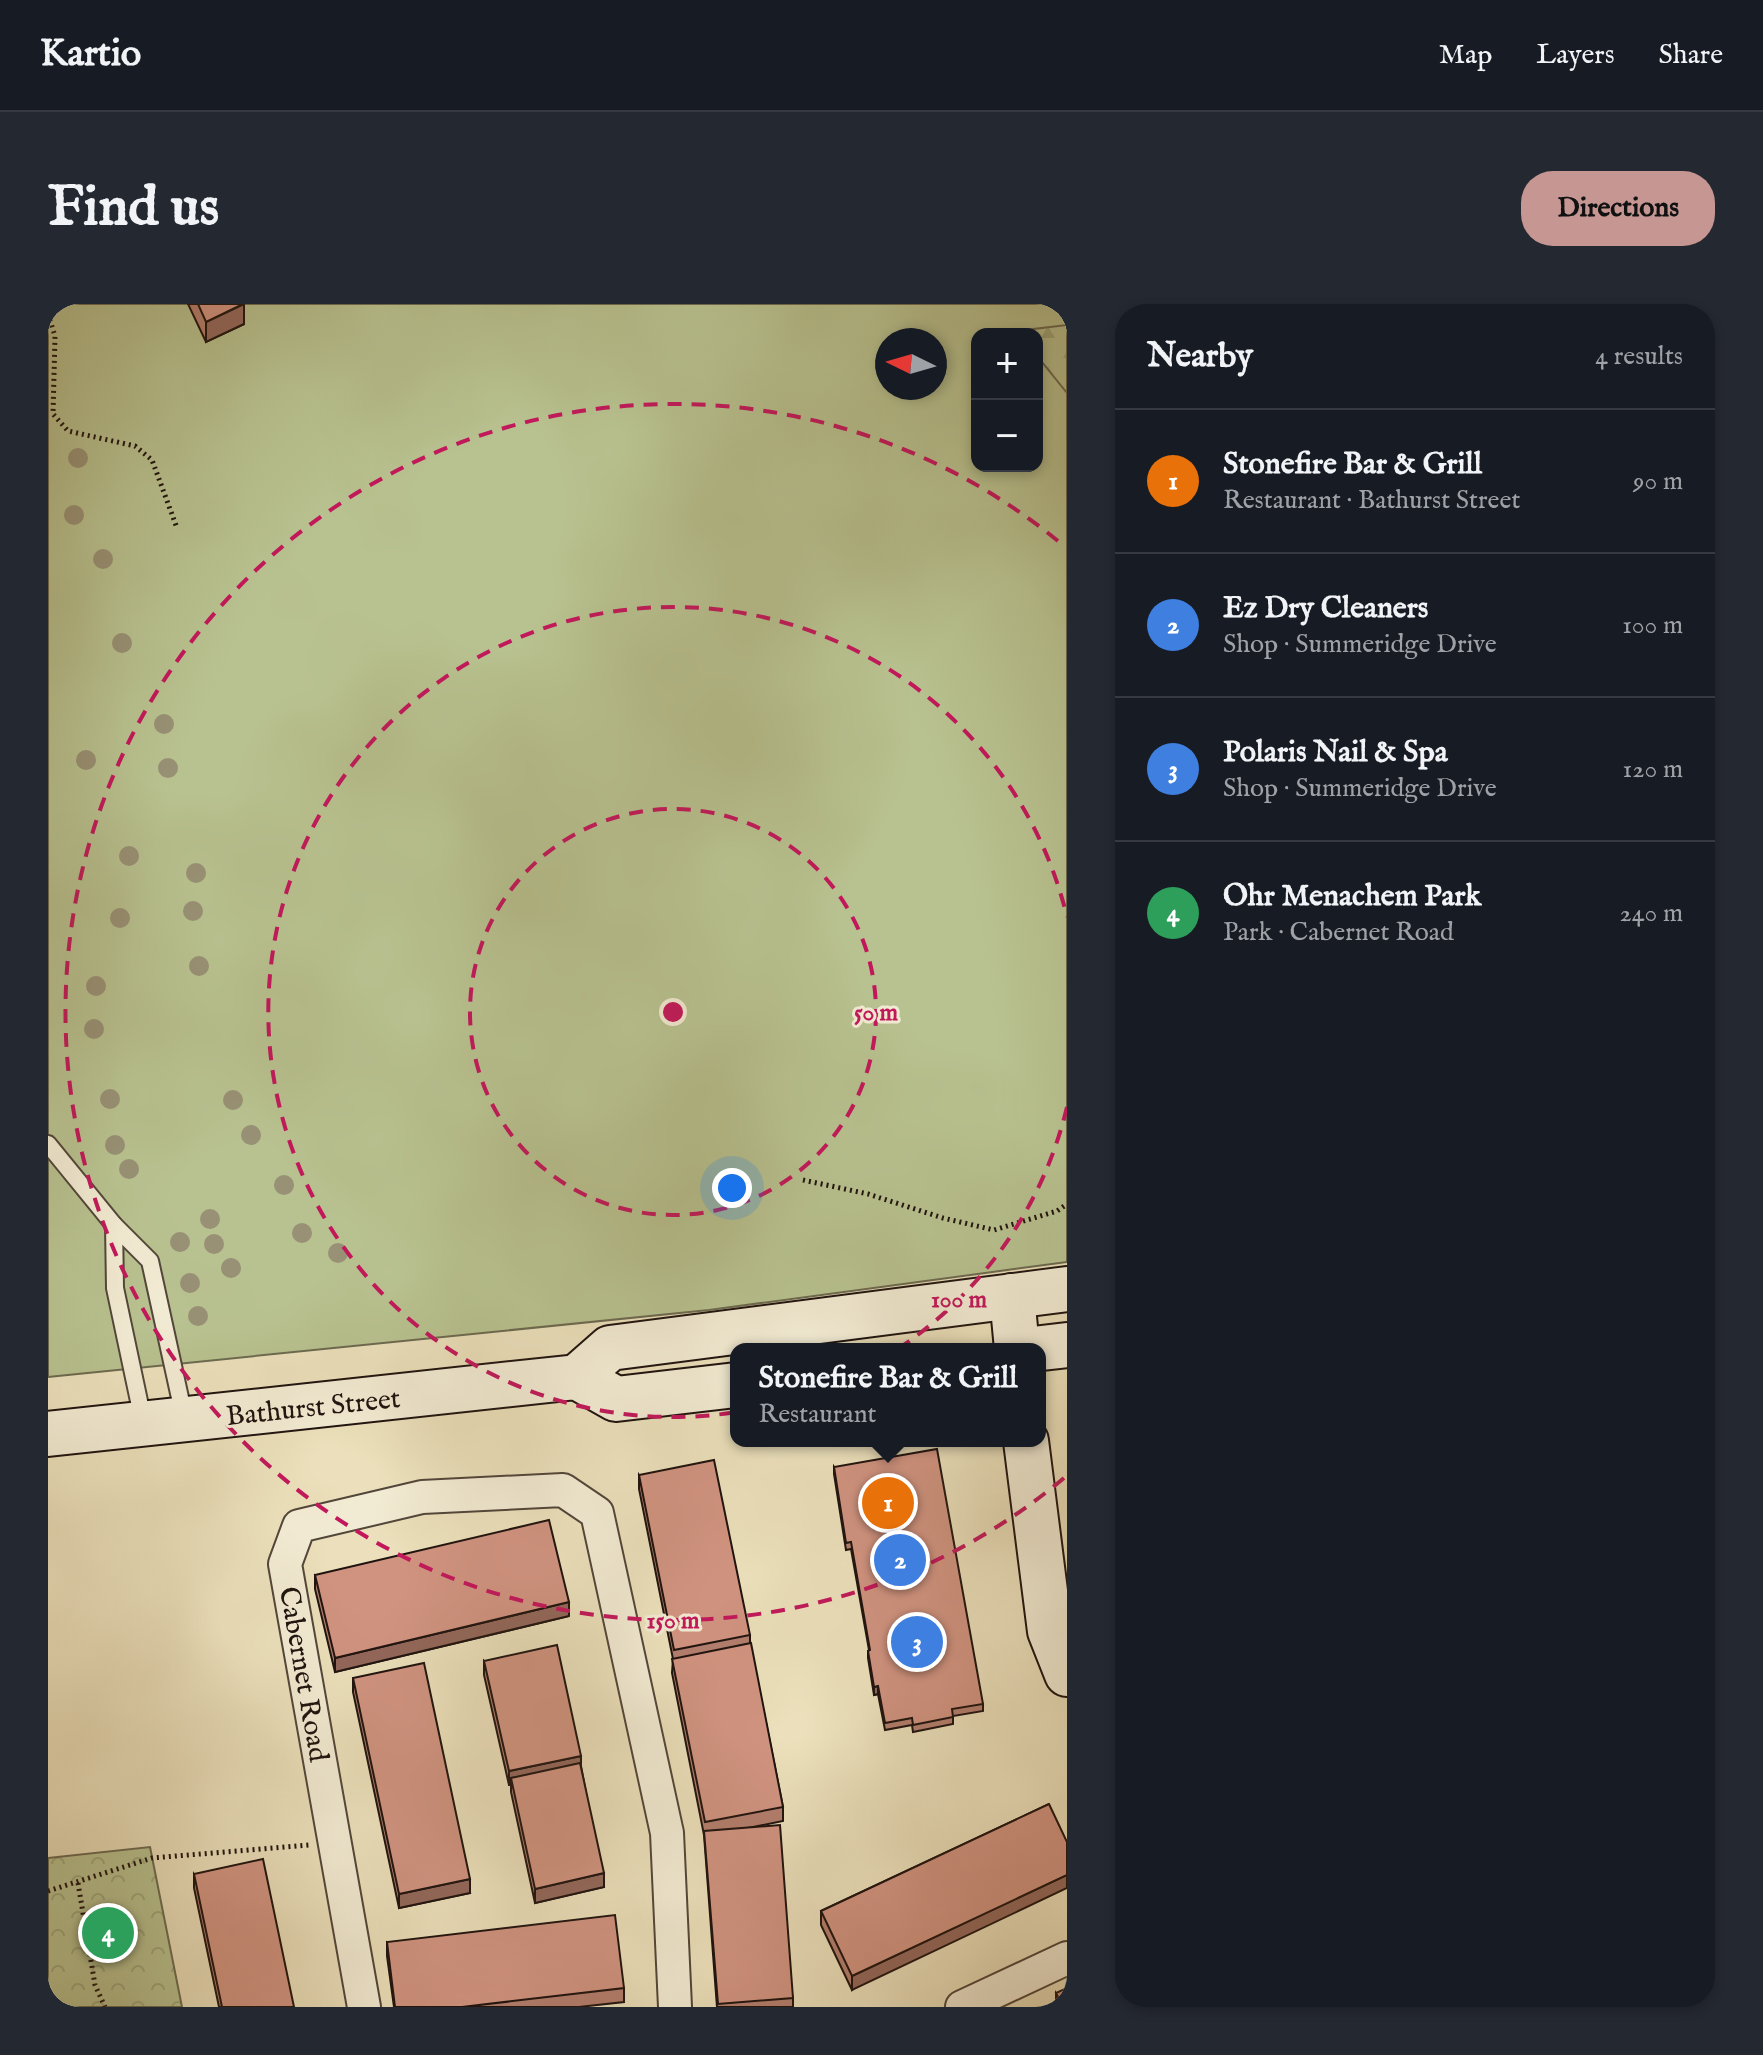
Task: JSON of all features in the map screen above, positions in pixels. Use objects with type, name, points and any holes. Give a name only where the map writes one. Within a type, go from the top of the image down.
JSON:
[{"type":"main road","points":[[730,1386],[616,1399],[577,1377],[610,1348],[1067,1290]]},
{"type":"main road","points":[[1012,1296],[1016,1343]]},
{"type":"main road","points":[[1046,1347],[1067,1345]]},
{"type":"main road","name":"Bathurst Street","points":[[48,1434],[577,1377]]},
{"type":"main road","points":[[1027,1447],[1050,1631],[1067,1674]]},
{"type":"street","name":"Cabernet Road","points":[[364,2007],[285,1564],[299,1526],[422,1497],[563,1490],[597,1513],[667,1833],[675,2007]]},
{"type":"street","points":[[962,2007],[1067,1958]]},
{"type":"lane","points":[[48,1144],[114,1225],[150,1261],[164,1422]]},
{"type":"lane","points":[[114,1225],[115,1288],[164,1422]]},
{"type":"path","points":[[48,314],[55,336],[53,414],[68,431],[135,446],[152,460],[177,528]]},
{"type":"path","points":[[803,1180],[868,1194],[943,1218],[994,1230],[1057,1211],[1067,1204]]},
{"type":"path","points":[[48,1891],[152,1858],[311,1845],[313,1860]]},
{"type":"path","points":[[78,1883],[95,1985],[105,2007]]},
{"type":"green space","points":[[48,304],[1067,304],[1067,1262],[709,1310],[48,1377]]},
{"type":"green space","points":[[1067,325],[1067,393],[1043,363],[1042,328]]},
{"type":"green space","points":[[150,1847],[182,2007],[48,2007],[48,1858]]},
{"type":"building","points":[[198,304],[243,304],[206,322]]},
{"type":"building","points":[[937,1449],[983,1704],[952,1709],[953,1717],[913,1725],[912,1718],[885,1723],[878,1686],[874,1687],[851,1542],[846,1543],[834,1467]]},
{"type":"building","points":[[714,1460],[750,1635],[674,1650],[639,1475]]},
{"type":"building","points":[[549,1520],[569,1602],[335,1658],[315,1575]]},
{"type":"building","points":[[751,1643],[783,1807],[705,1822],[672,1659]]},
{"type":"building","points":[[557,1645],[581,1756],[509,1771],[484,1661]]},
{"type":"building","points":[[424,1663],[470,1879],[399,1894],[353,1678]]},
{"type":"building","points":[[580,1763],[604,1873],[535,1889],[511,1778]]},
{"type":"building","points":[[1049,1804],[1067,1842],[1067,1875],[852,1976],[821,1911]]},
{"type":"building","points":[[780,1825],[793,1998],[718,2004],[704,1831]]},
{"type":"building","points":[[263,1859],[294,2007],[222,2007],[194,1874]]},
{"type":"building","points":[[615,1915],[624,1988],[462,2007],[395,2007],[387,1942]]},
{"type":"building","points":[[1067,1988],[1067,2007],[1063,2007],[1056,1993]]},
{"type":"place","name":"Stonefire Bar & Grill","points":[[888,1503]]},
{"type":"place","name":"Ez Dry Cleaners","points":[[900,1560]]},
{"type":"place","name":"Polaris Nail & Spa","points":[[917,1642]]},
{"type":"place","name":"Ohr Menachem Park","points":[[108,1933]]}]
